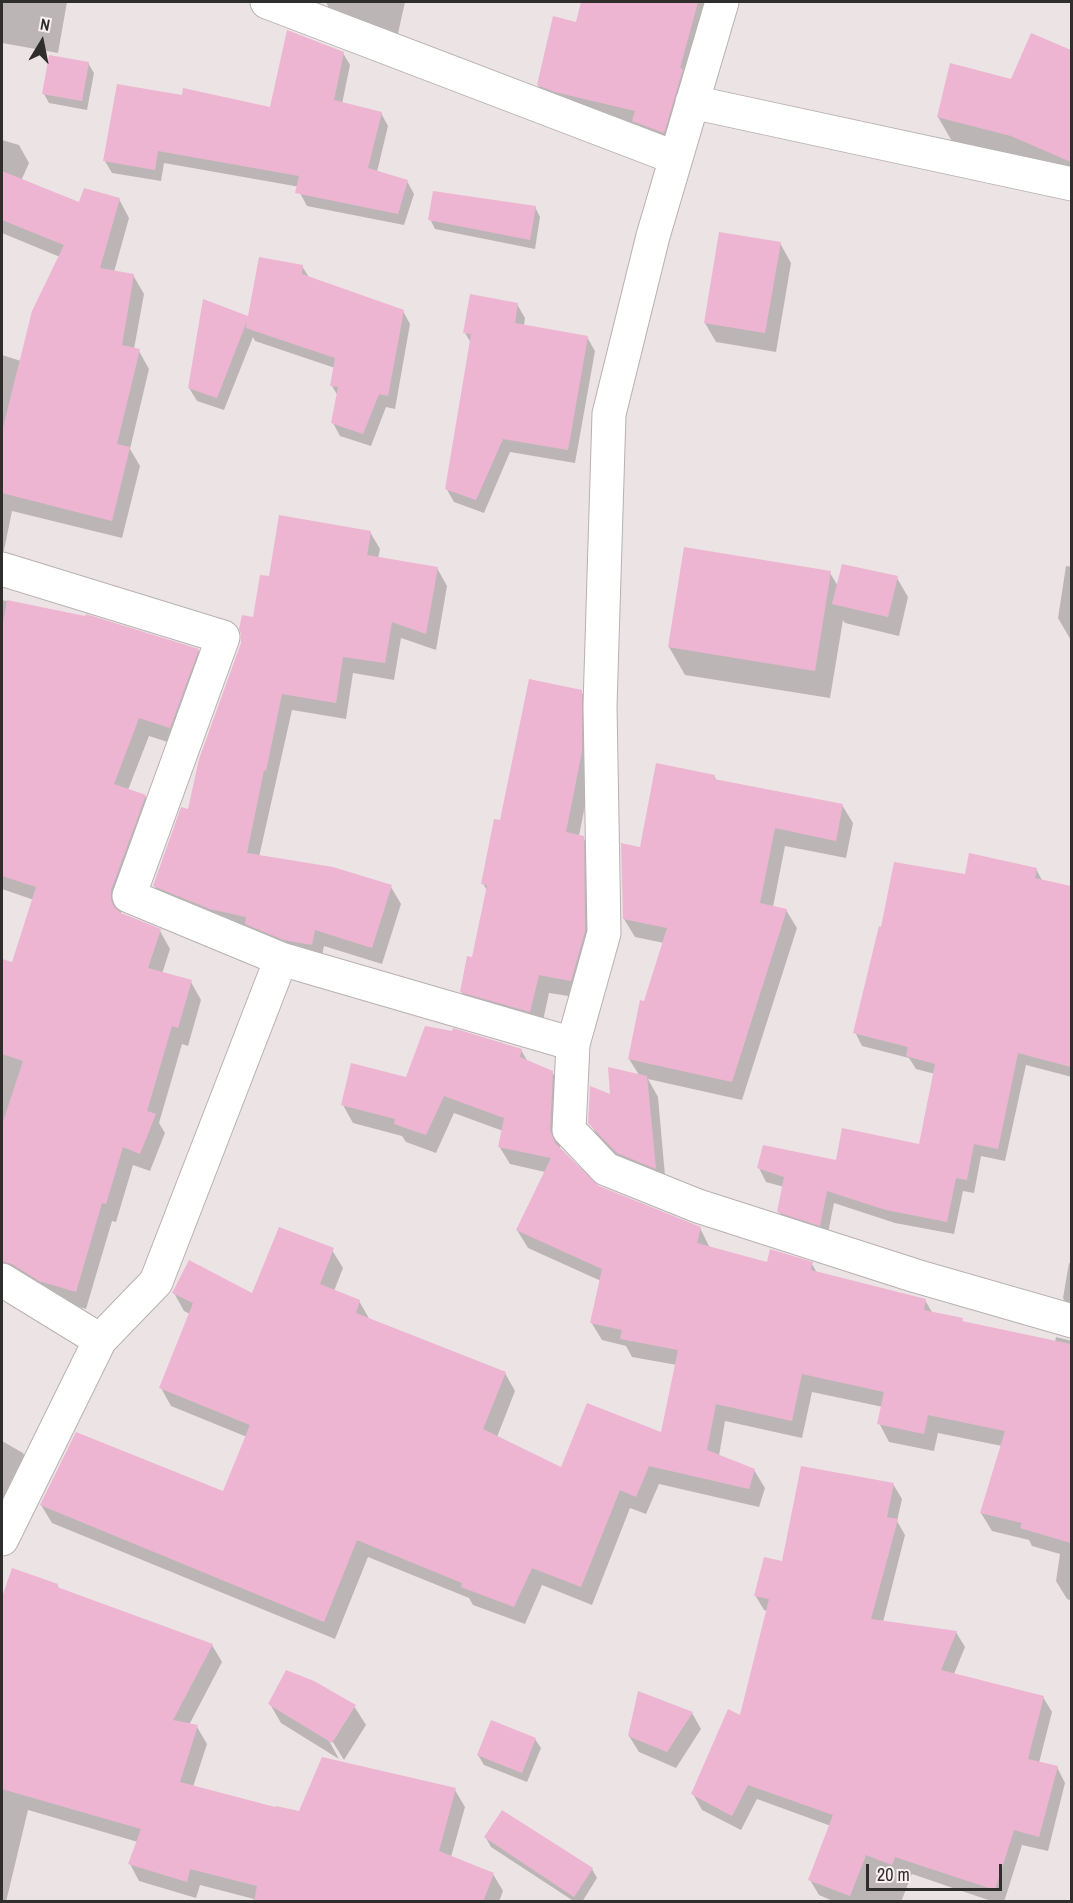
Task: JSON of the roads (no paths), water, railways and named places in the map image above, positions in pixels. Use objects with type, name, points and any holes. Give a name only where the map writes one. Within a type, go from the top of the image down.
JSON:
[{"type":"street","points":[[267,2],[676,159]]},
{"type":"street","points":[[722,2],[653,236],[609,414],[600,706],[604,933],[573,1044],[569,1130],[606,1169],[709,1209],[915,1276],[1071,1322]]},
{"type":"street","points":[[692,102],[1071,183]]},
{"type":"street","points":[[2,569],[223,637],[129,896],[280,959],[573,1044]]},
{"type":"street","points":[[2,1539],[100,1340],[156,1282],[280,959]]},
{"type":"street","points":[[2,1280],[100,1340]]}]
